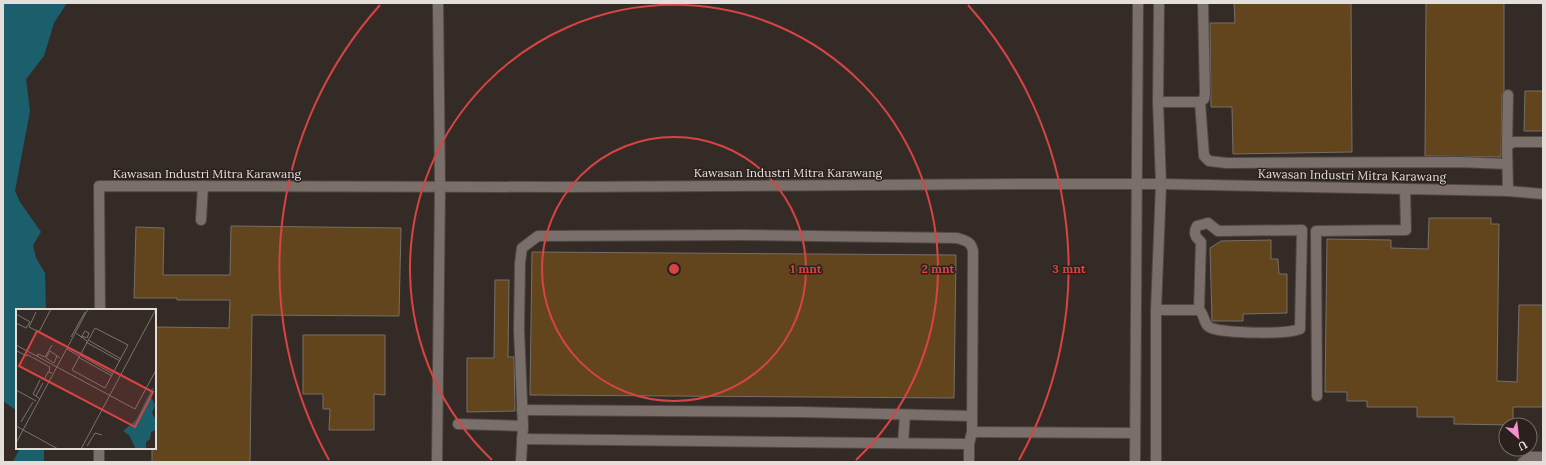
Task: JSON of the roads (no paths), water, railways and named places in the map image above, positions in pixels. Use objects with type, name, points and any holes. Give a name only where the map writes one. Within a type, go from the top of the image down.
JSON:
[{"type":"street","points":[[438,3],[440,186],[438,462]]},
{"type":"street","points":[[1135,462],[1138,3]]},
{"type":"street","points":[[1156,462],[1156,310],[1161,184],[1158,102],[1159,3]]},
{"type":"street","points":[[1158,102],[1200,102],[1204,99],[1203,3]]},
{"type":"street","points":[[1508,95],[1508,191]]},
{"type":"street","points":[[1200,102],[1204,156],[1206,160],[1216,162],[1460,162],[1507,164]]},
{"type":"street","points":[[1507,146],[1513,142],[1543,142]]},
{"type":"street","name":"Kawasan Industri Mitra Karawang","points":[[100,309],[99,186],[575,187],[1161,184],[1508,191],[1543,194]]},
{"type":"street","points":[[201,220],[203,186]]},
{"type":"street","points":[[1317,396],[1316,231],[1406,230],[1405,189]]},
{"type":"street","points":[[1208,223],[1218,231],[1302,230],[1300,329],[1282,333],[1210,328],[1206,324],[1202,313],[1199,310],[1201,242],[1195,235],[1194,230],[1197,226],[1208,223]]},
{"type":"street","points":[[521,462],[523,426],[519,330],[520,263],[522,248],[538,236],[743,235],[958,238],[968,241],[972,245],[972,432],[969,444],[969,462]]},
{"type":"street","points":[[1156,310],[1199,310]]},
{"type":"street","points":[[522,410],[801,412],[971,416]]},
{"type":"street","points":[[903,443],[905,415]]},
{"type":"street","points":[[458,424],[523,426]]},
{"type":"street","points":[[972,432],[1135,433]]},
{"type":"street","points":[[522,439],[969,444]]},
{"type":"street","points":[[99,449],[99,462]]},
{"type":"street","points":[[1523,462],[1530,457],[1543,457]]},
{"type":"water","points":[[3,3],[67,3],[54,23],[44,56],[26,79],[30,111],[15,191],[20,202],[41,232],[33,245],[36,258],[45,273],[46,309],[16,309],[16,410],[3,401]]},
{"type":"water","points":[[20,449],[44,449],[44,462],[13,462]]}]
